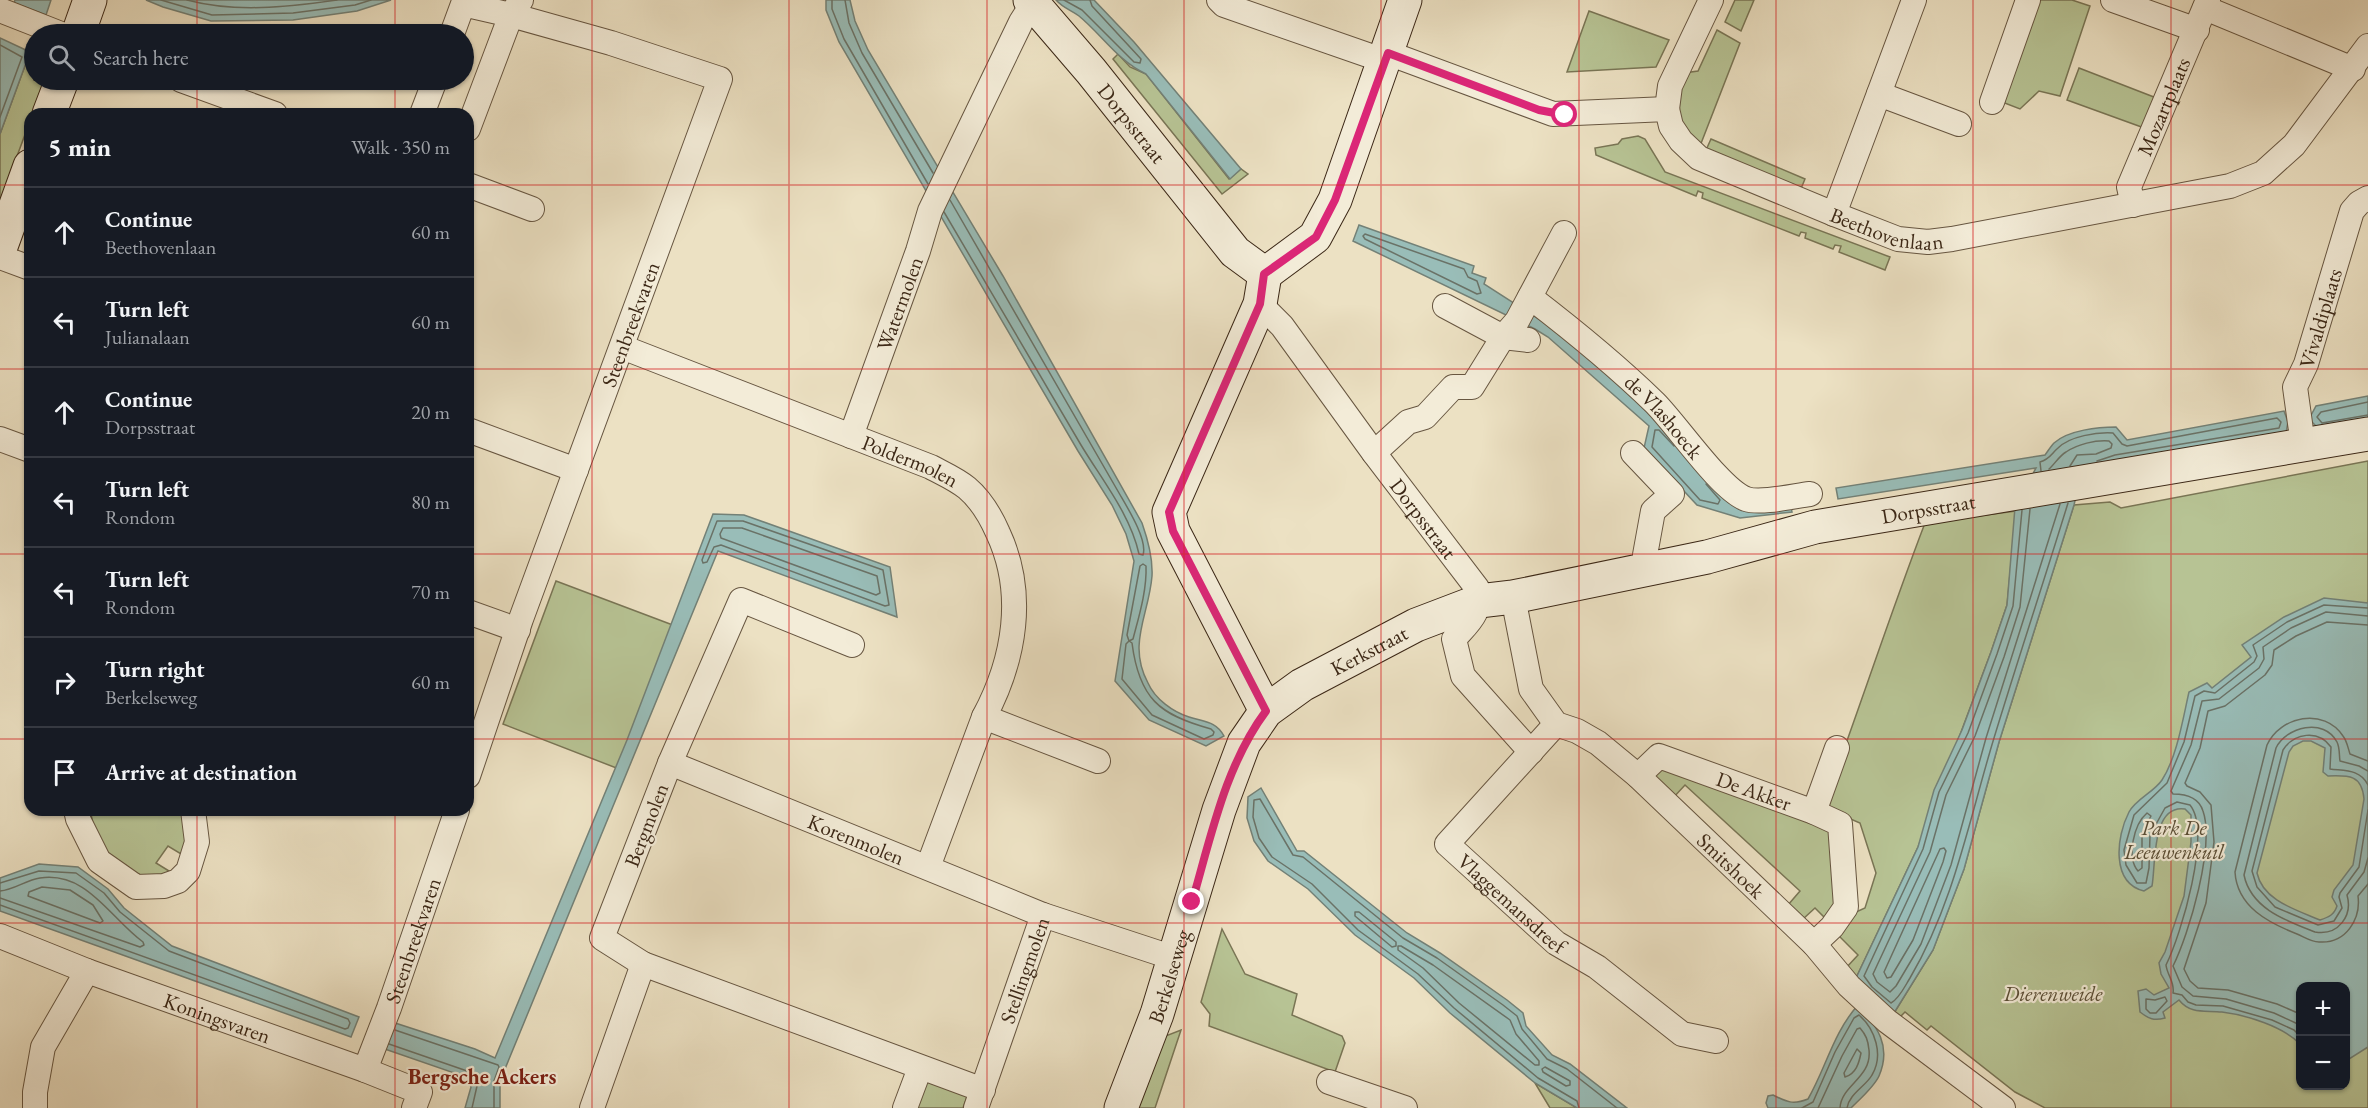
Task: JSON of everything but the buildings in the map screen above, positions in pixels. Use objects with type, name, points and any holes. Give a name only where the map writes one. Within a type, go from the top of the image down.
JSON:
[{"type":"street","points":[[82,24],[90,0]]},
{"type":"street","points":[[1219,0],[1224,5],[1553,114],[1667,109],[1670,87],[1711,0]]},
{"type":"street","points":[[1266,711],[1173,531],[1169,512],[1262,289],[1316,237],[1335,200],[1406,0]]},
{"type":"street","points":[[1834,214],[1914,0]]},
{"type":"street","points":[[1992,102],[2028,0]]},
{"type":"street","points":[[2113,0],[2187,27]]},
{"type":"street","name":"Dorpsstraat","points":[[948,172],[1031,2],[1091,71],[1235,252],[1262,289],[1282,326],[1374,453],[1477,588],[1479,601],[1513,597],[1734,551],[1815,527],[2002,494],[2092,482],[2211,460],[2303,439],[2368,434]]},
{"type":"street","points":[[456,24],[463,4],[516,8],[474,114]]},
{"type":"street","name":"Mozartplaats","points":[[2133,205],[2129,187],[2187,27],[2207,4],[2353,69]]},
{"type":"street","name":"Steenbreekvaren","points":[[474,758],[576,470],[720,80],[516,8]]},
{"type":"street","points":[[0,10],[35,24]]},
{"type":"street","name":"Beethovenlaan","points":[[1667,109],[1671,126],[1681,141],[1700,158],[1898,239],[1928,242],[1952,240],[2230,186],[2263,173],[2294,146],[2368,46]]},
{"type":"street","points":[[51,108],[58,90]]},
{"type":"street","points":[[209,90],[259,108]]},
{"type":"street","points":[[424,108],[431,90]]},
{"type":"street","points":[[1879,94],[1959,124]]},
{"type":"street","name":"Watermolen","points":[[851,436],[918,251],[930,211],[948,172]]},
{"type":"street","points":[[0,249],[24,183]]},
{"type":"street","points":[[474,187],[532,209]]},
{"type":"street","name":"Vivaldiplaats","points":[[2303,439],[2295,387],[2306,364],[2352,211],[2368,198]]},
{"type":"street","points":[[1374,453],[1408,422],[1425,417],[1453,387],[1472,387],[1521,320],[1564,233]]},
{"type":"street","points":[[0,257],[24,266]]},
{"type":"street","name":"de Vlashoeck","points":[[1445,306],[1521,320],[1620,370],[1657,405],[1727,485],[1745,498],[1757,500],[1810,494]]},
{"type":"street","name":"Poldermolen","points":[[622,347],[931,467],[967,488],[991,517],[1008,555],[1014,584],[1015,626],[995,697],[984,717],[928,867]]},
{"type":"street","points":[[474,432],[576,470]]},
{"type":"street","points":[[0,439],[24,448]]},
{"type":"street","points":[[1633,453],[1672,494],[1653,511],[1645,555],[1646,568]]},
{"type":"street","points":[[1513,597],[1531,689],[1556,724]]},
{"type":"street","name":"Bergmolen","points":[[824,1030],[643,964],[602,938],[670,764],[741,600],[852,645]]},
{"type":"street","points":[[1479,601],[1474,615],[1454,639],[1464,676],[1531,752]]},
{"type":"street","name":"Kerkstraat","points":[[1266,711],[1302,685],[1416,625],[1479,601]]},
{"type":"street","points":[[474,614],[518,630]]},
{"type":"street","name":"Berkelseweg","points":[[1121,1108],[1157,1014],[1228,785],[1244,743],[1266,711]]},
{"type":"street","points":[[984,717],[1098,761]]},
{"type":"street","name":"Vlaggemansdreef","points":[[1556,724],[1447,844],[1556,943],[1597,967],[1682,1034],[1716,1041]]},
{"type":"street","name":"Smitshoek","points":[[1556,724],[1577,731],[1598,743],[1638,776],[1814,944],[1849,986],[1887,1021],[1985,1097],[2003,1108]]},
{"type":"street","name":"De Akker","points":[[1638,776],[1659,756],[1814,812],[1837,748]]},
{"type":"street","name":"Korenmolen","points":[[670,764],[1043,915]]},
{"type":"street","points":[[1814,812],[1840,824],[1846,907],[1832,927],[1814,944]]},
{"type":"street","points":[[77,816],[99,861],[136,887],[164,886],[178,881],[188,871],[197,842],[194,816]]},
{"type":"street","name":"Steenbreekvaren","points":[[365,1070],[389,1008],[455,816]]},
{"type":"street","name":"Stellingmolen","points":[[824,1030],[920,1068],[979,1099],[1043,915],[1174,958]]},
{"type":"street","name":"Koningsvaren","points":[[0,936],[87,971],[365,1070],[420,1092],[414,1108]]},
{"type":"street","points":[[592,1108],[643,964]]},
{"type":"street","points":[[31,1107],[43,1047],[87,971]]},
{"type":"street","points":[[906,1108],[920,1068]]},
{"type":"street","points":[[1329,1082],[1405,1108]]},
{"type":"green space","points":[[1735,0],[1754,0],[1741,31],[1725,22]]},
{"type":"green space","points":[[2032,0],[2072,0],[2090,6],[2060,96],[2039,91],[2020,109],[1997,100]]},
{"type":"green space","points":[[1589,11],[1669,40],[1656,67],[1567,72]]},
{"type":"green space","points":[[1717,30],[1740,43],[1700,146],[1686,140],[1675,98],[1684,73],[1698,71]]},
{"type":"green space","points":[[1118,54],[1130,67],[1146,74],[1229,179],[1241,169],[1248,174],[1222,194],[1113,59]]},
{"type":"green space","points":[[24,68],[24,90],[41,90],[34,108],[24,108],[24,137],[0,202],[0,134]]},
{"type":"green space","points":[[2079,68],[2159,99],[2147,129],[2067,100]]},
{"type":"green space","points":[[1638,136],[1645,139],[1665,172],[1890,257],[1885,270],[1839,252],[1841,246],[1835,245],[1833,249],[1805,238],[1806,233],[1801,232],[1799,236],[1702,198],[1703,193],[1698,191],[1696,196],[1596,155],[1595,148],[1618,144],[1622,139]]},
{"type":"green space","points":[[1711,139],[1805,179],[1800,191],[1706,150]]},
{"type":"green space","name":"Park De Leeuwenkuil","points":[[2368,461],[2368,1108],[2045,1108],[2015,1092],[1931,1026],[1927,1030],[1905,1012],[1899,1018],[1894,1013],[1933,950],[1964,869],[1999,742],[2074,505],[2110,502],[2121,508]]},
{"type":"green space","points":[[2016,511],[2007,605],[1991,652],[1918,847],[1856,978],[1846,968],[1858,955],[1835,932],[1845,917],[1865,908],[1876,873],[1860,823],[1823,807],[1925,523]]},
{"type":"green space","points":[[556,581],[678,627],[619,769],[503,724]]},
{"type":"green space","points":[[1663,768],[1833,827],[1840,905],[1828,921],[1815,908],[1803,919],[1788,905],[1800,891],[1685,785],[1673,798],[1653,775]]},
{"type":"green space","points":[[91,816],[184,816],[185,844],[181,854],[168,846],[156,863],[169,871],[169,875],[149,880],[113,864],[94,828]]},
{"type":"green space","points":[[1222,929],[1245,974],[1297,994],[1292,1015],[1342,1036],[1345,1043],[1335,1072],[1209,1026],[1210,1014],[1201,1002]]},
{"type":"green space","points":[[1181,1030],[1155,1108],[1134,1108],[1163,1037]]},
{"type":"green space","points":[[922,1080],[969,1091],[963,1108],[911,1108]]},
{"type":"green space","points":[[1535,1083],[1577,1108],[1550,1108]]},
{"type":"water","points":[[15,0],[51,0],[46,15],[14,3]]},
{"type":"water","points":[[146,0],[391,0],[357,11],[293,20],[211,21]]},
{"type":"water","points":[[826,0],[850,0],[855,21],[868,50],[1003,276],[1142,523],[1150,549],[1152,576],[1139,642],[1142,669],[1151,689],[1165,704],[1183,715],[1205,721],[1221,731],[1224,736],[1206,746],[1149,720],[1115,681],[1134,561],[1126,534],[1112,505],[1078,451],[839,42],[826,10]]},
{"type":"water","points":[[1056,0],[1094,0],[1134,42],[1241,169],[1230,179],[1146,74],[1127,62],[1079,16]]},
{"type":"water","points":[[0,38],[24,49],[24,68],[0,134]]},
{"type":"water","points":[[1359,225],[1474,266],[1472,273],[1486,278],[1484,284],[1553,328],[1629,391],[1727,499],[1790,501],[1792,512],[1740,518],[1697,505],[1644,448],[1649,426],[1548,337],[1353,241]]},
{"type":"water","points":[[2368,396],[2368,420],[2319,429],[2309,419],[2316,406]]},
{"type":"water","points":[[2284,411],[2288,422],[2286,433],[2083,467],[2074,505],[1999,742],[1964,869],[1933,950],[1894,1013],[1856,978],[1918,847],[1934,790],[1962,730],[1991,652],[2007,605],[2015,507],[2036,468],[1838,499],[1836,488],[2045,455],[2060,439],[2084,430],[2116,427],[2127,440]]},
{"type":"water","points":[[713,514],[744,515],[890,567],[897,617],[718,551],[500,1081],[500,1108],[465,1108],[471,1087],[466,1077],[379,1047],[389,1021],[475,1049],[495,1058],[627,740]]},
{"type":"water","points":[[2324,598],[2368,603],[2368,1047],[2350,1058],[2350,982],[2296,982],[2296,1041],[2285,1032],[2253,1019],[2222,1012],[2194,1010],[2179,1000],[2163,1012],[2165,1018],[2152,1019],[2140,1012],[2138,991],[2146,989],[2154,995],[2169,988],[2161,974],[2159,963],[2184,896],[2191,842],[2191,815],[2185,809],[2174,810],[2166,816],[2157,838],[2152,886],[2144,891],[2133,886],[2121,869],[2119,846],[2121,834],[2132,807],[2159,784],[2167,771],[2179,737],[2189,692],[2207,683],[2212,688],[2251,657],[2242,645],[2284,617]],"holes":[[[2303,741],[2311,741],[2325,748],[2323,772],[2328,776],[2353,778],[2360,785],[2364,799],[2353,865],[2334,890],[2332,897],[2337,906],[2334,912],[2329,917],[2320,920],[2274,898],[2260,883],[2257,873],[2289,752],[2293,746]]]},
{"type":"water","points":[[1261,788],[1297,851],[1304,851],[1407,933],[1507,1000],[1523,1013],[1526,1026],[1552,1055],[1570,1064],[1627,1108],[1577,1108],[1535,1083],[1450,1013],[1414,978],[1355,935],[1308,889],[1268,861],[1254,841],[1247,818],[1248,797]]},
{"type":"water","points":[[39,864],[78,867],[108,889],[124,908],[172,946],[359,1017],[351,1037],[0,911],[0,878]]},
{"type":"water","points":[[1858,1005],[1876,1029],[1883,1046],[1883,1065],[1877,1080],[1870,1089],[1851,1108],[1768,1108],[1766,1103],[1768,1096],[1773,1095],[1794,1102],[1808,1099],[1842,1027]]},
{"type":"district","name":"Bergsche Ackers","points":[[482,1076]]},
{"type":"route","points":[[1192,902],[1219,810],[1244,743],[1266,711],[1173,531],[1169,512],[1260,304],[1264,274],[1316,237],[1335,200],[1388,53],[1539,110],[1565,115]]},
{"type":"park label","name":"Dierenweide","points":[[2053,993]]}]
